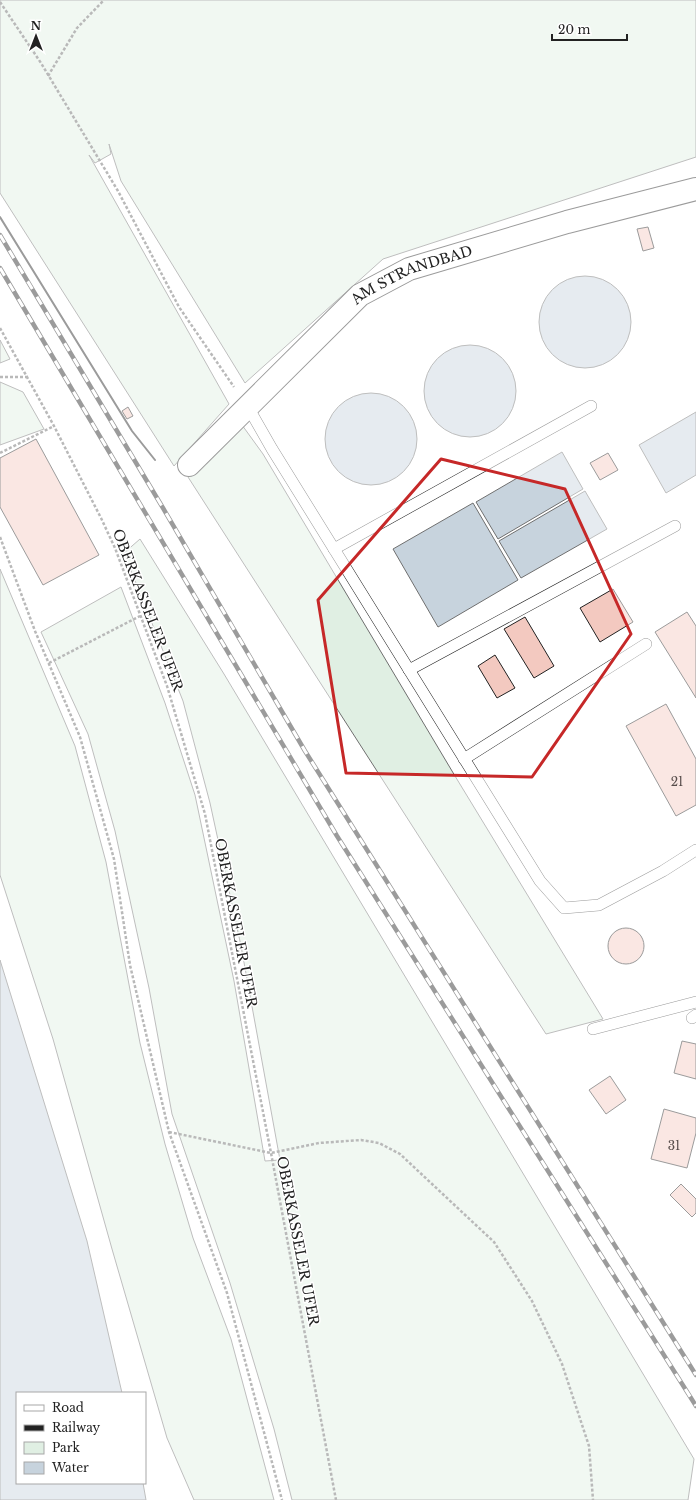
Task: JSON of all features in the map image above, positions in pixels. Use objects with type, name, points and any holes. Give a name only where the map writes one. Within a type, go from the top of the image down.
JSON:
[{"type":"street","name":"AM STRANDBAD","points":[[189,465],[360,295],[409,269],[567,222],[696,188]]},
{"type":"lane","points":[[334,549],[591,406]]},
{"type":"lane","points":[[248,407],[334,549],[540,881],[564,908],[599,905],[663,871],[696,850]]},
{"type":"lane","points":[[409,670],[675,526]]},
{"type":"lane","points":[[464,759],[646,644]]},
{"type":"lane","points":[[593,1029],[696,1002]]},
{"type":"path","points":[[48,76],[77,28],[104,0]]},
{"type":"path","points":[[0,2],[48,76],[118,191],[179,307],[248,407]]},
{"type":"path","name":"OBERKASSELER UFER","points":[[0,328],[54,426],[115,548],[167,686],[204,814],[272,1153],[336,1500]]},
{"type":"path","points":[[0,377],[28,377]]},
{"type":"path","points":[[0,453],[54,426]]},
{"type":"path","points":[[0,537],[49,663],[80,737],[114,858],[130,965],[169,1132],[227,1292],[282,1500]]},
{"type":"path","points":[[49,663],[140,616]]},
{"type":"path","points":[[169,1132],[272,1153],[319,1143],[361,1140],[379,1143],[400,1154],[494,1242],[532,1301],[562,1364],[589,1446],[593,1500]]},
{"type":"highlighted area","points":[[441,459],[565,489],[631,634],[532,777],[346,773],[318,600]]},
{"type":"green space","points":[[0,0],[696,0],[696,157],[383,259],[245,383],[121,181],[109,144],[111,154],[95,163],[89,155],[229,404],[174,466],[0,193]]},
{"type":"green space","points":[[0,340],[10,359],[0,363]]},
{"type":"green space","points":[[0,382],[23,392],[44,429],[0,445]]},
{"type":"green space","points":[[242,425],[263,454],[455,776],[603,1019],[546,1034],[188,477]]},
{"type":"green space","points":[[140,539],[224,674],[694,1459],[688,1500],[292,1500],[274,1429],[230,1283],[172,1114],[149,988],[115,831],[88,734],[41,632],[121,587],[165,703],[195,795],[234,981],[265,1161],[280,1160],[241,946],[210,803],[183,701],[124,553]]},
{"type":"green space","points":[[0,569],[75,746],[106,862],[140,1043],[165,1144],[193,1238],[231,1339],[274,1500],[194,1500],[167,1438],[53,1039],[0,875]]},
{"type":"water","points":[[585,276],[603,279],[618,289],[628,304],[631,322],[628,340],[618,355],[603,365],[585,368],[567,365],[552,355],[542,340],[539,322],[542,304],[552,289],[567,279]]},
{"type":"water","points":[[461,345],[479,345],[496,352],[509,365],[516,382],[516,400],[509,417],[496,430],[479,437],[461,437],[444,430],[431,417],[424,400],[424,382],[431,365],[444,352]]},
{"type":"water","points":[[371,393],[389,396],[404,406],[414,421],[417,439],[414,457],[404,472],[389,482],[371,485],[353,482],[338,472],[328,457],[325,439],[328,421],[338,406],[353,396]]},
{"type":"water","points":[[696,412],[696,475],[666,493],[639,445]]},
{"type":"water","points":[[562,452],[583,489],[498,539],[476,502]]},
{"type":"water","points":[[585,491],[607,529],[521,578],[499,541]]},
{"type":"water","points":[[473,503],[518,580],[438,627],[393,549]]},
{"type":"water","points":[[0,960],[87,1241],[122,1392],[16,1392],[16,1484],[143,1484],[146,1500],[0,1500]]},
{"type":"building","points":[[648,227],[654,248],[643,251],[637,229]]},
{"type":"building","points":[[128,407],[133,416],[127,419],[122,411]]},
{"type":"building","points":[[36,439],[99,555],[43,585],[0,507],[0,458]]},
{"type":"building","points":[[608,453],[618,470],[600,480],[590,463]]},
{"type":"building","points":[[613,589],[633,622],[600,642],[580,608]]},
{"type":"building","points":[[687,612],[696,626],[696,698],[655,632]]},
{"type":"building","points":[[525,617],[554,666],[534,678],[504,629]]},
{"type":"building","points":[[495,655],[515,688],[497,698],[478,666]]},
{"type":"building","points":[[666,704],[696,759],[696,805],[676,816],[626,726]]},
{"type":"building","points":[[630,928],[639,933],[643,939],[643,953],[639,959],[630,964],[622,964],[613,959],[609,953],[608,942],[613,933],[619,929]]},
{"type":"building","points":[[682,1041],[696,1044],[696,1079],[674,1073]]},
{"type":"building","points":[[610,1076],[626,1100],[606,1114],[589,1090]]},
{"type":"building","points":[[664,1109],[696,1118],[696,1133],[687,1168],[651,1159]]},
{"type":"building","points":[[681,1184],[696,1199],[696,1213],[692,1217],[670,1195]]},
{"type":"railway","points":[[0,235],[163,508],[305,751],[696,1375]]},
{"type":"railway","points":[[0,268],[337,836],[696,1406]]},
{"type":"wall","points":[[0,217],[132,431],[155,460]]}]
